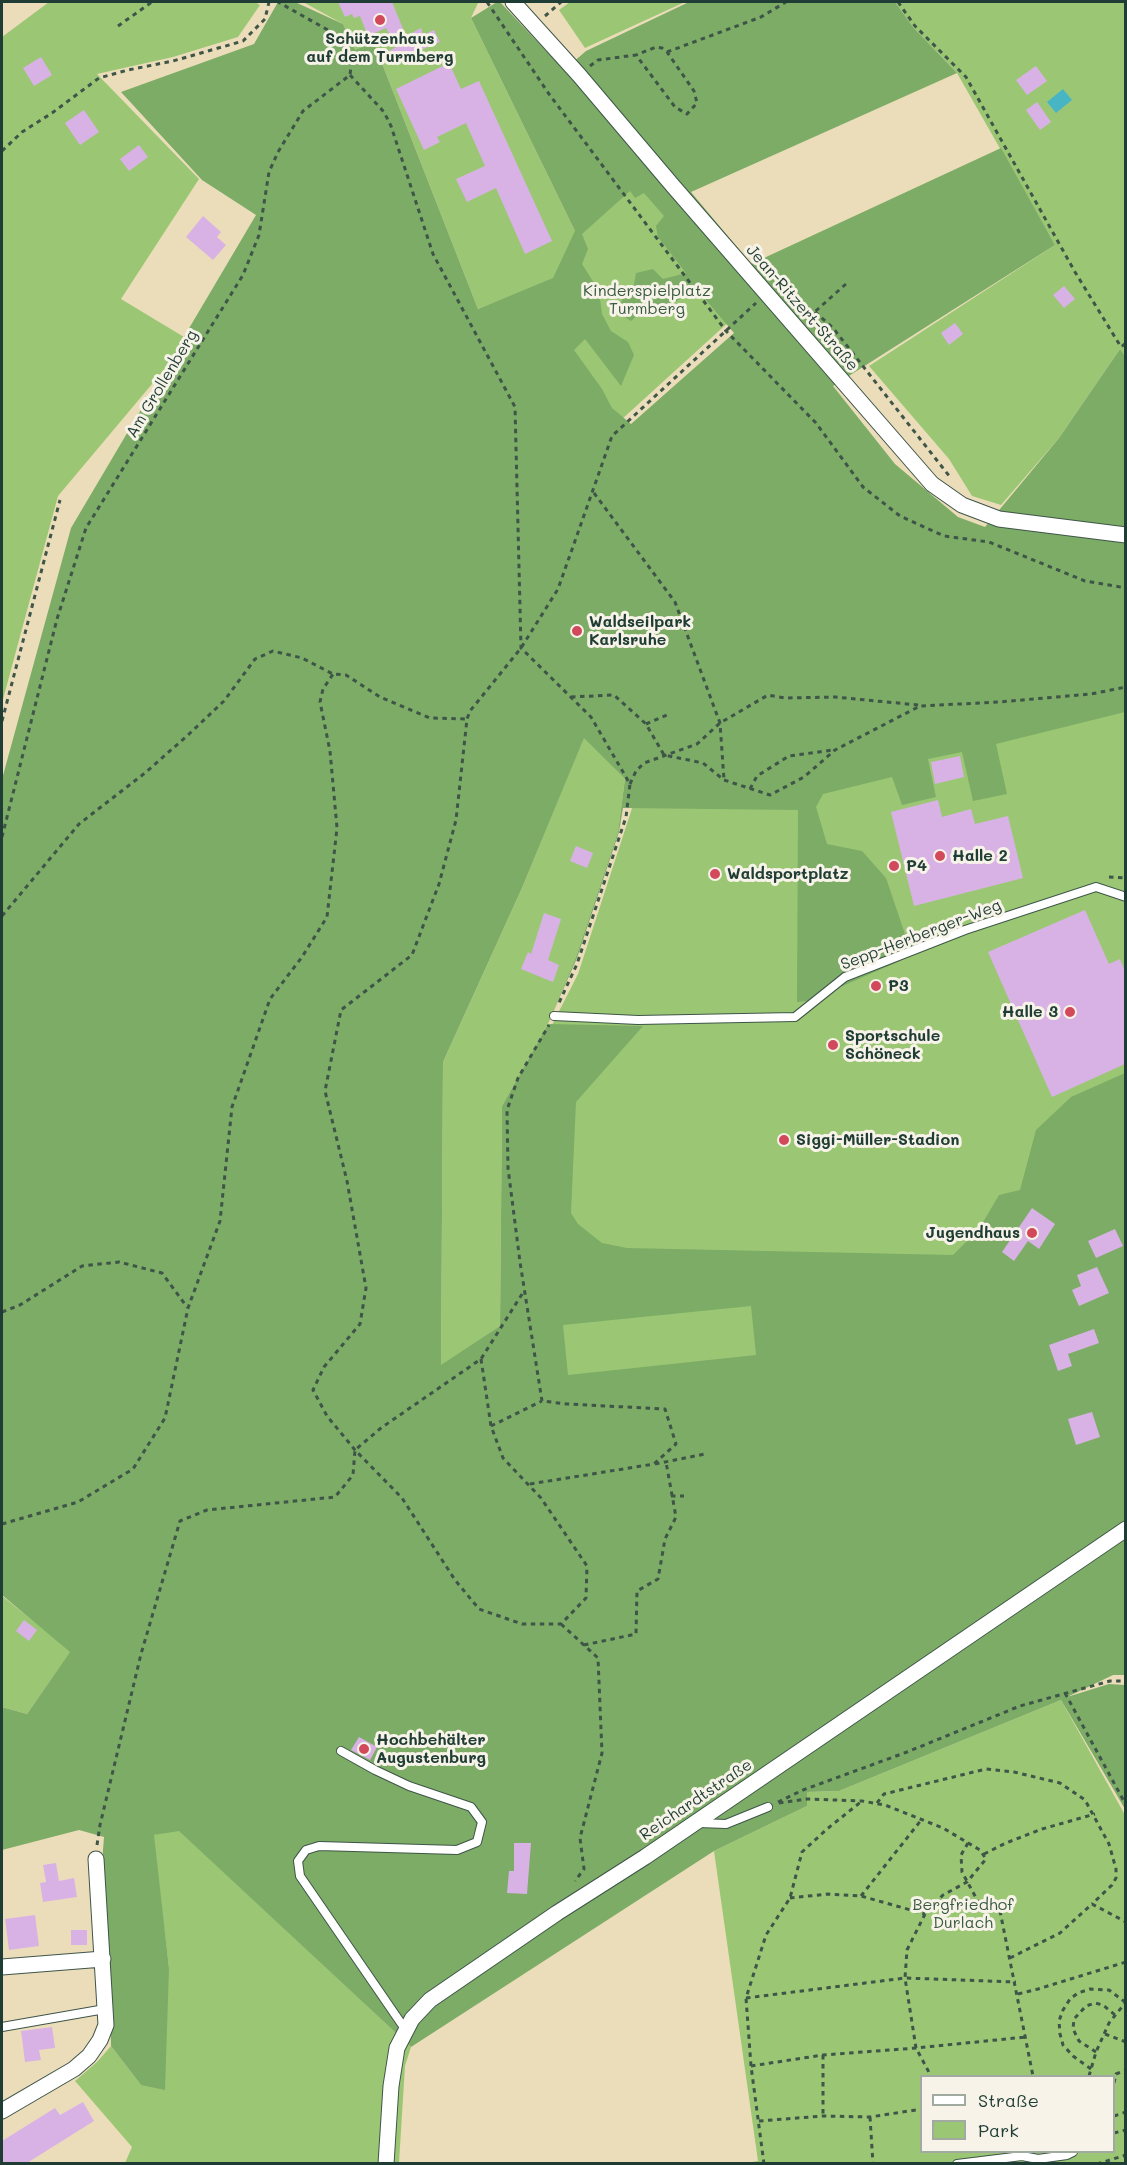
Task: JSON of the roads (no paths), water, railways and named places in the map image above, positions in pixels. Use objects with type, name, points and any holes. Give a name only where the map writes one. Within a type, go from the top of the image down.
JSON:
[{"type":"street","name":"Jean-Ritzert-Straße","points":[[513,2],[535,24],[932,484],[977,512],[999,519],[1125,535]]},
{"type":"street","name":"Reichardtstraße","points":[[386,2163],[394,2062],[405,2029],[429,2000],[557,1913],[645,1857],[1125,1529]]},
{"type":"street","points":[[2,2111],[74,2069],[89,2056],[100,2040],[106,2025],[96,1859]]},
{"type":"street","points":[[2,1967],[103,1959]]},
{"type":"lane","name":"Sepp-Herberger-Weg","points":[[554,1016],[638,1020],[795,1017],[844,977],[965,930],[1096,886],[1125,897]]},
{"type":"lane","points":[[341,1751],[409,1786],[471,1807],[482,1822],[477,1842],[457,1850],[319,1846],[306,1850],[298,1861],[300,1876],[405,2029]]},
{"type":"lane","points":[[694,1822],[726,1824],[771,1805]]},
{"type":"lane","points":[[2,2027],[105,2009]]},
{"type":"lane","points":[[957,2163],[1022,2156],[1037,2161],[1070,2153]]},
{"type":"water","points":[[1063,89],[1072,100],[1056,113],[1047,102]]},
{"type":"place","name":"Schützenhaus auf dem Turmberg","points":[[380,20]]},
{"type":"place","name":"Waldseilpark Karlsruhe","points":[[577,631]]},
{"type":"place","name":"Halle 2","points":[[940,856]]},
{"type":"place","name":"P4","points":[[894,866]]},
{"type":"place","name":"Waldsportplatz","points":[[715,874]]},
{"type":"place","name":"P3","points":[[876,986]]},
{"type":"place","name":"Halle 3","points":[[1070,1012]]},
{"type":"place","name":"Sportschule Schöneck","points":[[833,1045]]},
{"type":"place","name":"Siggi-Müller-Stadion","points":[[784,1140]]},
{"type":"place","name":"Jugendhaus","points":[[1032,1233]]},
{"type":"place","name":"Hochbehälter Augustenburg","points":[[364,1749]]},
{"type":"park label","name":"Kinderspielplatz Turmberg","points":[[647,300]]},
{"type":"park label","name":"Bergfriedhof Durlach","points":[[963,1914]]}]
